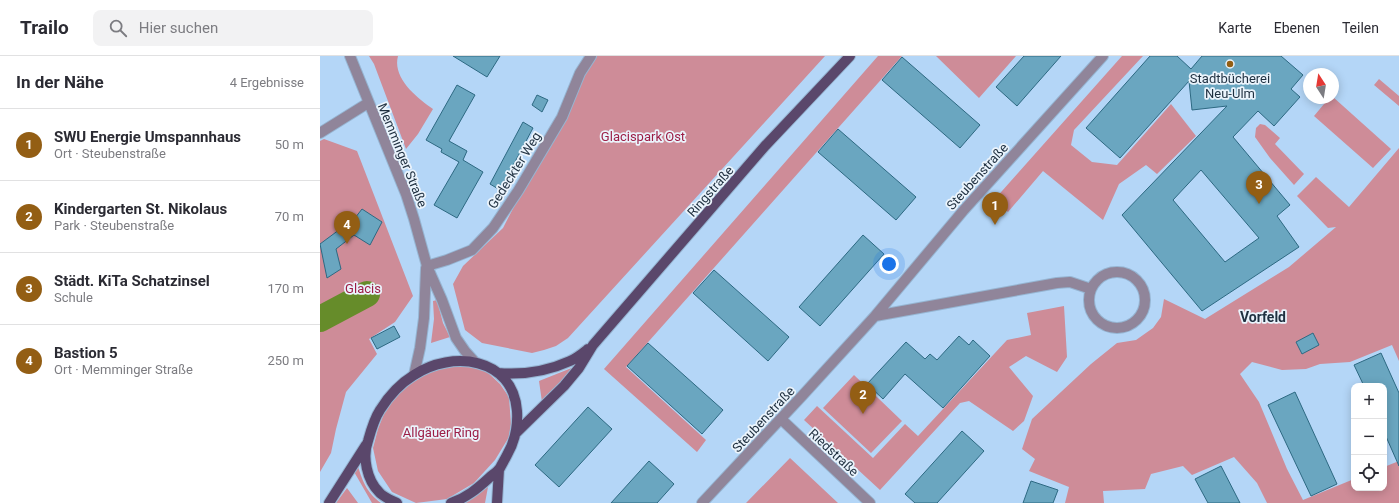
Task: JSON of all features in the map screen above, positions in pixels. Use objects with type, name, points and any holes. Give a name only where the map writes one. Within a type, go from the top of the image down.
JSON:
[{"type":"main road","name":"Ringstraße","points":[[516,433],[564,386],[579,368],[593,345],[765,146],[850,56]]},
{"type":"main road","name":"Ringstraße","points":[[498,372],[514,374],[527,373],[562,364],[572,360],[593,345]]},
{"type":"main road","points":[[329,503],[366,445],[380,410],[393,393],[414,375],[432,366],[454,361],[474,361],[498,372],[508,385],[516,406],[516,433],[509,451],[499,469],[473,492],[451,503]]},
{"type":"main road","points":[[366,445],[366,462],[370,478],[379,493],[397,503]]},
{"type":"main road","points":[[497,503],[499,469]]},
{"type":"street","name":"Memminger Straße","points":[[350,56],[406,194],[427,266],[442,300],[456,338],[474,361]]},
{"type":"street","name":"Gedeckter Weg","points":[[427,266],[472,250],[493,228],[518,192],[562,117],[580,72],[591,56]]},
{"type":"street","name":"Steubenstraße","points":[[702,503],[781,419],[874,316],[963,211],[1103,56]]},
{"type":"street","points":[[320,133],[368,103]]},
{"type":"street","name":"Memminger Straße","points":[[414,375],[420,348],[424,318],[427,266]]},
{"type":"street","points":[[1118,272],[1130,275],[1140,283],[1143,290],[1145,305],[1142,314],[1132,324],[1125,327],[1116,328],[1107,326],[1099,322],[1093,315],[1089,298],[1091,289],[1095,282],[1106,274],[1118,272]]},
{"type":"street","points":[[874,316],[1057,283],[1070,282],[1091,289]]},
{"type":"street","name":"Riedstraße","points":[[781,419],[870,503]]},
{"type":"green space","points":[[369,56],[398,56],[397,64],[402,80],[413,93],[433,109],[418,134],[406,149],[374,64]]},
{"type":"green space","name":"Glacispark Ost","points":[[595,56],[825,56],[568,338],[556,346],[532,353],[482,343],[465,330],[453,284],[463,266],[503,228],[582,74]]},
{"type":"green space","points":[[878,56],[902,56],[626,367],[706,440],[697,452],[604,369]]},
{"type":"green space","points":[[936,56],[1016,56],[979,98]]},
{"type":"green space","points":[[1122,56],[1143,56],[1074,130],[1071,145],[1092,162],[1117,165],[1171,104],[1196,136],[1157,174],[1146,165],[1119,184],[1103,220],[1043,171],[1008,212],[994,200]]},
{"type":"green space","points":[[1379,79],[1399,96],[1399,106],[1374,85]]},
{"type":"green space","points":[[1339,102],[1391,149],[1373,168],[1314,116],[1324,104],[1339,104]]},
{"type":"green space","points":[[1260,124],[1265,125],[1280,138],[1275,144],[1304,174],[1294,185],[1270,158],[1255,137],[1256,128]]},
{"type":"green space","name":"Glacis","points":[[324,139],[357,151],[413,296],[395,322],[369,339],[377,354],[346,392],[331,453],[320,472],[320,141]]},
{"type":"green space","points":[[1399,148],[1399,361],[1392,345],[1350,362],[1320,364],[1306,369],[1282,370],[1252,362],[1240,374],[1259,402],[1287,469],[1303,500],[1351,480],[1351,491],[1387,491],[1387,466],[1399,461],[1399,503],[1267,503],[1257,483],[1234,457],[1192,475],[1183,466],[1151,474],[1145,489],[1103,491],[1104,503],[1065,503],[1069,487],[1029,471],[1035,459],[1022,449],[1032,419],[1091,364],[1117,343],[1136,340],[1153,328],[1161,317],[1164,299],[1205,319],[1289,267],[1336,227],[1328,228],[1297,196],[1316,177],[1349,207]]},
{"type":"green space","points":[[437,300],[443,323],[450,337],[431,343],[434,319],[433,301]]},
{"type":"green space","points":[[1064,306],[1067,357],[1057,372],[1026,356],[1009,367],[1033,396],[1024,421],[1013,431],[969,401],[960,403],[880,490],[804,420],[817,406],[873,458],[905,424],[918,436],[1007,340],[1031,335],[1027,313]]},
{"type":"green space","name":"Allgäuer Ring","points":[[446,365],[465,366],[485,370],[500,384],[509,397],[511,424],[509,437],[495,460],[474,483],[447,499],[416,503],[392,492],[378,471],[373,448],[378,429],[387,406],[402,388],[423,373]]},
{"type":"green space","points":[[574,367],[562,382],[542,402],[539,381]]},
{"type":"green space","points":[[854,375],[902,421],[871,453],[823,408]]},
{"type":"green space","points":[[790,458],[838,503],[746,503]]},
{"type":"green space","points":[[357,463],[368,490],[381,503],[372,503],[353,470]]},
{"type":"green space","points":[[488,487],[485,503],[463,503]]},
{"type":"green space","points":[[347,488],[358,503],[336,503]]},
{"type":"building","points":[[453,56],[500,56],[487,77]]},
{"type":"building","points":[[1024,56],[1061,56],[1017,106],[996,87]]},
{"type":"building","points":[[1150,56],[1177,56],[1191,69],[1202,56],[1281,56],[1303,75],[1291,89],[1300,97],[1274,126],[1258,111],[1233,137],[1290,205],[1277,216],[1299,247],[1202,311],[1122,215],[1227,106],[1192,110],[1189,81],[1120,158],[1086,128]],"holes":[[[1201,170],[1259,238],[1225,262],[1173,200]]]},
{"type":"building","points":[[902,57],[980,125],[960,148],[882,80]]},
{"type":"building","points":[[457,85],[475,95],[449,141],[467,151],[463,160],[483,172],[457,218],[434,205],[459,162],[441,152],[442,149],[426,140]]},
{"type":"building","points":[[537,95],[548,100],[542,112],[532,105]]},
{"type":"building","points":[[523,122],[533,128],[500,190],[490,184]]},
{"type":"building","points":[[838,129],[916,197],[896,220],[818,152]]},
{"type":"building","points":[[362,209],[382,222],[370,245],[354,235],[336,249],[341,269],[327,278],[320,244],[355,218]]},
{"type":"building","points":[[863,235],[884,254],[820,326],[799,307]]},
{"type":"building","points":[[714,270],[789,337],[768,361],[693,293]]},
{"type":"building","points":[[394,326],[400,337],[377,349],[371,338]]},
{"type":"building","points":[[1313,333],[1319,345],[1302,354],[1296,342]]},
{"type":"building","points":[[959,336],[969,345],[973,340],[990,356],[943,408],[905,374],[883,399],[867,384],[906,342],[925,359],[930,354],[937,360]]},
{"type":"building","points":[[648,343],[723,410],[702,434],[627,366]]},
{"type":"building","points":[[1381,353],[1399,393],[1399,466],[1387,439],[1387,383],[1363,383],[1354,365]]},
{"type":"building","points":[[1295,392],[1337,484],[1311,496],[1268,405]]},
{"type":"building","points":[[588,407],[612,429],[559,487],[535,465]]},
{"type":"building","points":[[962,431],[984,451],[937,503],[915,503],[905,494]]},
{"type":"building","points":[[649,461],[674,484],[657,503],[611,503]]},
{"type":"building","points":[[1221,466],[1240,503],[1208,503],[1195,479]]},
{"type":"building","points":[[1031,481],[1058,490],[1053,503],[1023,503]]},
{"type":"waterway","points":[[320,319],[367,294]]},
{"type":"place","name":"Stadtbücherei Neu-Ulm","points":[[1230,64]]},
{"type":"place","name":"Städt. KiTa Schatzinsel","points":[[1259,204]]},
{"type":"place","name":"SWU Energie Umspannhaus","points":[[995,225]]},
{"type":"place","name":"Bastion 5","points":[[347,244]]},
{"type":"place","name":"Kindergarten St. Nikolaus","points":[[863,414]]},
{"type":"district","name":"Vorfeld","points":[[1263,317]]}]
